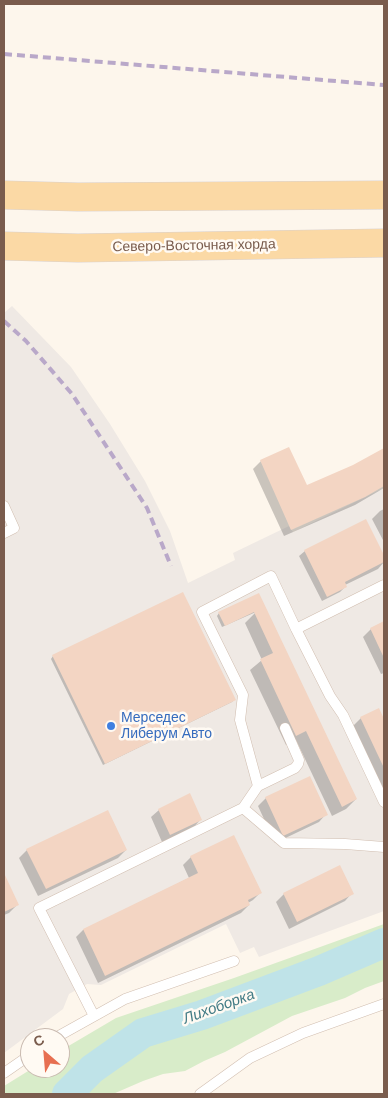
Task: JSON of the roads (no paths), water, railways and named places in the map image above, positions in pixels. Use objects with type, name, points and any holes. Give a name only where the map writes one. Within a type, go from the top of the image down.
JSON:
[{"type":"main road","points":[[4,195],[78,197],[384,195]]},
{"type":"main road","name":"Северо-Восточная хорда","points":[[4,246],[78,248],[384,243]]},
{"type":"lane","points":[[4,506],[14,528],[4,533]]},
{"type":"lane","points":[[258,786],[240,720],[243,695],[202,612],[271,576],[330,696],[343,715],[384,802]]},
{"type":"lane","points":[[296,629],[384,585]]},
{"type":"lane","points":[[94,1016],[40,908],[243,808],[258,786],[295,768],[298,764],[299,760],[285,728]]},
{"type":"lane","points":[[243,808],[284,843],[345,844],[384,848]]},
{"type":"lane","points":[[70,1030],[125,999],[234,962]]},
{"type":"lane","points":[[200,1094],[250,1058],[303,1033],[384,1004]]},
{"type":"lane","points":[[4,1072],[20,1062]]},
{"type":"waterway","name":"Лихоборка","points":[[67,1094],[92,1069],[143,1033],[202,1015],[319,971],[384,943]]},
{"type":"railway","points":[[4,54],[384,85]]},
{"type":"railway","points":[[4,321],[26,341],[72,394],[147,508],[171,566]]},
{"type":"place","name":"Мерседес Либерум Авто","points":[[111,726]]}]
